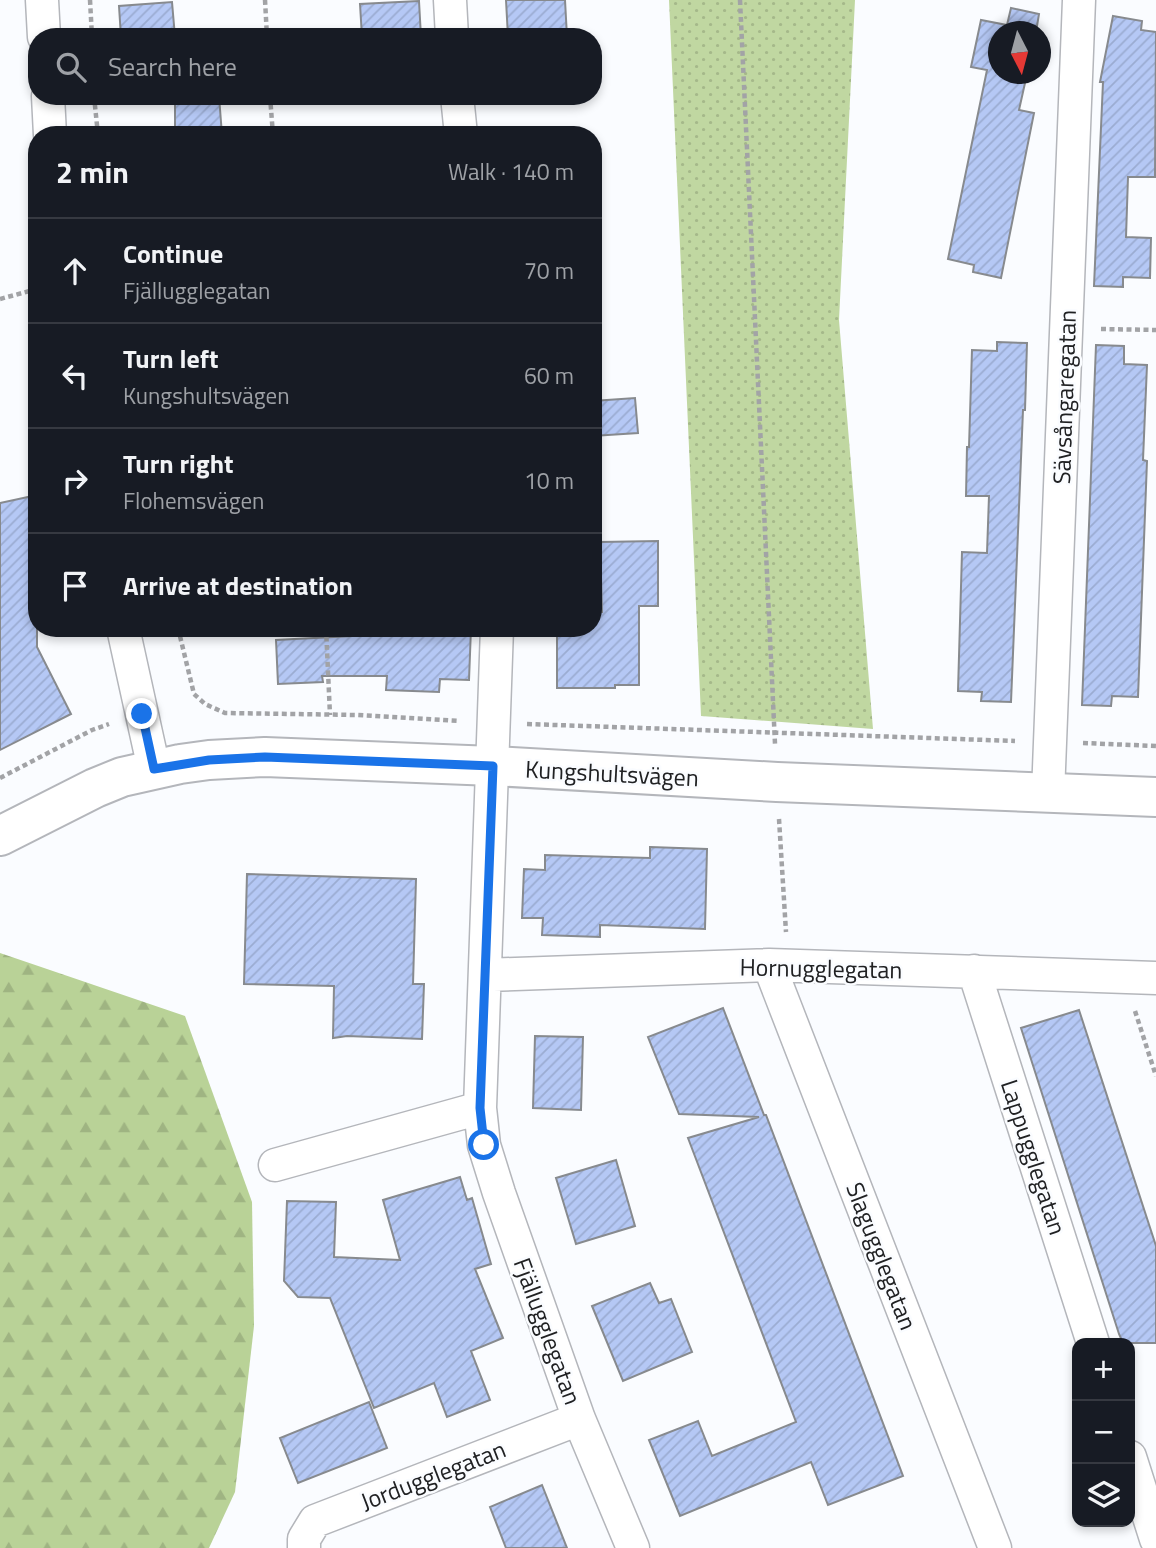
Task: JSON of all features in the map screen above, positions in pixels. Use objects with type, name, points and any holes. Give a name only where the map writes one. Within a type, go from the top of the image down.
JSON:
[{"type":"street","points":[[42,0],[44,28]]},
{"type":"street","points":[[450,0],[452,28]]},
{"type":"street","name":"Sävsångaregatan","points":[[1048,794],[1079,0]]},
{"type":"street","points":[[48,105],[50,126]]},
{"type":"street","points":[[458,105],[460,126]]},
{"type":"street","points":[[125,637],[154,769]]},
{"type":"street","name":"Fjällugglegatan","points":[[497,637],[480,1108],[484,1145],[579,1419],[633,1548]]},
{"type":"street","name":"Kungshultsvägen","points":[[0,836],[122,777],[209,760],[265,757],[1156,797]]},
{"type":"street","name":"Hornugglegatan","points":[[485,975],[778,965],[1156,978]]},
{"type":"street","name":"Slagugglegatan","points":[[778,965],[995,1548]]},
{"type":"street","name":"Lappugglegatan","points":[[974,971],[1091,1338]]},
{"type":"street","points":[[275,1165],[480,1108]]},
{"type":"street","name":"Jordugglegatan","points":[[304,1548],[304,1539],[315,1521],[579,1419]]},
{"type":"street","points":[[1132,1464],[1156,1539]]},
{"type":"path","points":[[90,0],[92,28]]},
{"type":"path","points":[[265,0],[267,28]]},
{"type":"path","points":[[740,0],[777,782],[778,965]]},
{"type":"path","points":[[95,105],[97,126]]},
{"type":"path","points":[[271,105],[272,126]]},
{"type":"path","points":[[0,299],[28,291]]},
{"type":"path","points":[[1067,328],[1156,330]]},
{"type":"path","points":[[180,637],[194,694],[205,704],[225,713],[1156,746]]},
{"type":"path","points":[[326,637],[330,715]]},
{"type":"path","points":[[7,786],[1,778],[92,730],[142,714]]},
{"type":"path","points":[[1124,977],[1156,1076]]},
{"type":"green space","points":[[669,0],[855,0],[839,320],[873,729],[701,716]]},
{"type":"green space","points":[[0,953],[185,1016],[252,1202],[254,1326],[235,1492],[209,1548],[0,1548]]},
{"type":"building","points":[[506,0],[565,0],[567,28],[508,28]]},
{"type":"building","points":[[419,1],[420,28],[361,28],[360,4]]},
{"type":"building","points":[[172,2],[174,28],[120,28],[119,6]]},
{"type":"building","points":[[1011,8],[1039,14],[1038,21],[1008,21]]},
{"type":"building","points":[[1113,16],[1142,21],[1141,30],[1156,32],[1155,177],[1128,177],[1126,237],[1151,238],[1150,278],[1123,277],[1123,287],[1094,286],[1103,82],[1100,82]]},
{"type":"building","points":[[981,20],[988,21],[988,84],[1025,84],[1019,110],[1034,113],[1001,278],[973,272],[974,265],[948,259],[987,70],[971,67]]},
{"type":"building","points":[[175,105],[220,105],[221,126],[175,126]]},
{"type":"building","points":[[997,342],[1027,343],[1011,702],[981,701],[982,692],[958,691],[962,552],[987,553],[989,496],[966,496],[972,350],[997,351]]},
{"type":"building","points":[[1096,345],[1124,346],[1124,364],[1147,365],[1143,460],[1147,461],[1138,697],[1112,696],[1111,706],[1082,705]]},
{"type":"building","points":[[635,398],[638,433],[602,435],[602,400]]},
{"type":"building","points":[[28,497],[28,637],[37,637],[37,647],[71,714],[0,750],[0,503]]},
{"type":"building","points":[[658,541],[658,606],[639,606],[639,685],[615,685],[615,688],[557,688],[557,637],[602,637],[602,542]]},
{"type":"building","points":[[333,637],[471,637],[469,680],[440,679],[439,692],[386,690],[387,676],[322,676],[323,682],[278,684],[276,640]]},
{"type":"building","points":[[650,847],[707,849],[705,929],[600,925],[600,937],[542,935],[543,918],[522,918],[524,869],[545,870],[545,855],[650,858]]},
{"type":"building","points":[[247,874],[416,879],[413,984],[424,984],[422,1039],[347,1036],[333,1038],[334,986],[244,984]]},
{"type":"building","points":[[723,1008],[903,1476],[828,1505],[811,1462],[680,1516],[649,1440],[698,1421],[712,1456],[796,1422],[688,1138],[759,1117],[679,1114],[648,1037]]},
{"type":"building","points":[[1079,1010],[1156,1246],[1156,1343],[1135,1343],[1135,1338],[1121,1338],[1119,1334],[1021,1028]]},
{"type":"building","points":[[535,1036],[583,1037],[581,1110],[533,1108]]},
{"type":"building","points":[[616,1160],[635,1226],[576,1244],[556,1178]]},
{"type":"building","points":[[460,1177],[467,1200],[472,1198],[491,1264],[475,1269],[503,1338],[471,1351],[490,1400],[447,1417],[434,1383],[374,1408],[330,1298],[298,1297],[284,1281],[287,1201],[336,1202],[334,1257],[400,1260],[383,1200]]},
{"type":"building","points":[[650,1283],[659,1303],[671,1299],[692,1352],[623,1381],[592,1306]]},
{"type":"building","points":[[369,1402],[387,1448],[298,1483],[280,1438]]},
{"type":"building","points":[[542,1485],[567,1548],[506,1548],[490,1507]]},
{"type":"route","points":[[142,714],[154,769],[209,760],[265,757],[493,766],[480,1108],[484,1145]]}]
